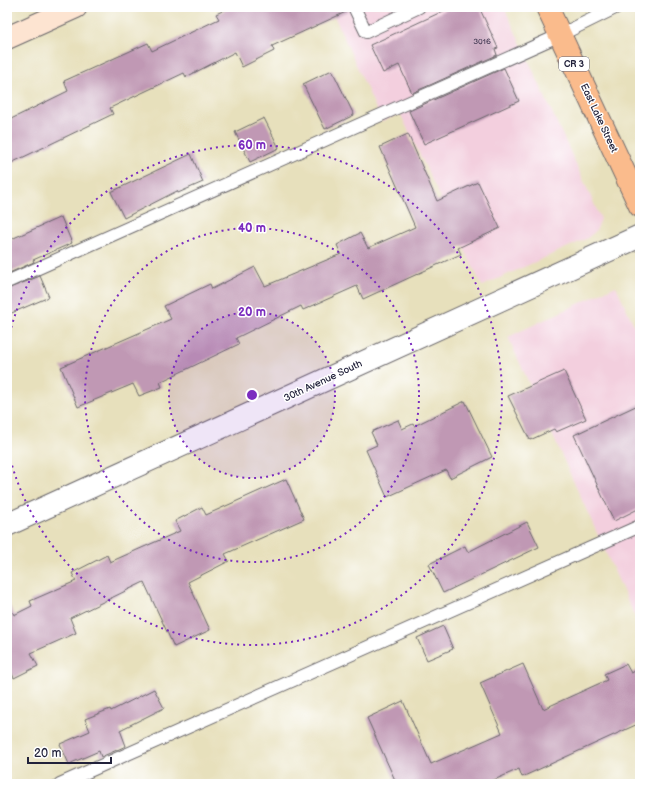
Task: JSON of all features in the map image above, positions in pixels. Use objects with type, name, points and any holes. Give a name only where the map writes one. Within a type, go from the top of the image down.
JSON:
[{"type":"main road","name":"East Lake Street","points":[[547,7],[640,206]]},
{"type":"street","points":[[7,38],[76,7]]},
{"type":"street","name":"30th Avenue South","points":[[7,525],[640,236]]},
{"type":"lane","points":[[354,7],[366,32],[419,7]]},
{"type":"lane","points":[[7,282],[560,35],[617,7]]},
{"type":"lane","points":[[60,784],[640,526]]},
{"type":"shaded area","points":[[330,7],[504,7],[601,219],[596,231],[586,239],[482,286],[400,113],[382,122]]},
{"type":"shaded area","points":[[616,286],[640,338],[640,628],[508,337]]},
{"type":"building","points":[[231,7],[347,7],[348,11],[272,46],[274,51],[242,67],[235,52],[186,77],[184,73],[110,108],[113,114],[7,165],[7,121],[68,91],[64,81],[148,43],[152,51],[219,19],[216,14]]},
{"type":"building","points":[[452,7],[479,7],[498,48],[495,49],[497,55],[412,93],[399,65],[383,73],[370,45]]},
{"type":"building","points":[[504,68],[519,101],[424,144],[409,111]]},
{"type":"building","points":[[332,70],[354,115],[325,129],[303,84]]},
{"type":"building","points":[[264,118],[279,148],[250,162],[235,132]]},
{"type":"building","points":[[408,134],[437,201],[478,182],[500,228],[458,248],[461,254],[363,299],[357,286],[303,310],[301,306],[236,338],[239,344],[160,382],[162,387],[139,396],[133,384],[78,407],[61,367],[171,319],[164,306],[210,284],[212,289],[255,267],[265,286],[341,254],[337,245],[360,233],[368,248],[415,227],[380,147]]},
{"type":"building","points":[[191,154],[203,182],[178,193],[177,191],[124,218],[111,192]]},
{"type":"building","points":[[61,217],[72,243],[33,260],[34,262],[7,274],[7,241]]},
{"type":"building","points":[[40,276],[49,297],[7,315],[7,289]]},
{"type":"building","points":[[564,371],[586,419],[556,432],[554,429],[530,440],[508,396]]},
{"type":"building","points":[[465,401],[492,457],[450,478],[446,470],[387,497],[366,450],[377,445],[371,432],[398,420],[402,429],[413,424],[414,426]]},
{"type":"building","points":[[640,404],[640,508],[614,521],[574,435]]},
{"type":"building","points":[[286,479],[304,519],[225,554],[229,561],[188,582],[210,630],[174,647],[144,582],[70,618],[76,633],[31,653],[38,666],[14,678],[7,663],[7,600],[14,615],[32,606],[30,601],[76,581],[72,573],[107,555],[110,562],[180,531],[175,521],[202,507],[206,515]]},
{"type":"building","points":[[527,522],[539,547],[443,593],[429,564],[465,546],[468,552]]},
{"type":"building","points":[[443,626],[453,649],[427,660],[417,638]]},
{"type":"building","points":[[523,664],[543,709],[607,680],[604,674],[626,664],[631,673],[640,669],[640,723],[522,777],[519,769],[485,784],[385,784],[395,780],[367,718],[403,701],[431,764],[502,733],[480,683]]},
{"type":"building","points":[[154,689],[164,708],[120,730],[126,746],[101,757],[99,751],[69,764],[60,744],[90,731],[85,719],[110,709],[111,711]]}]
